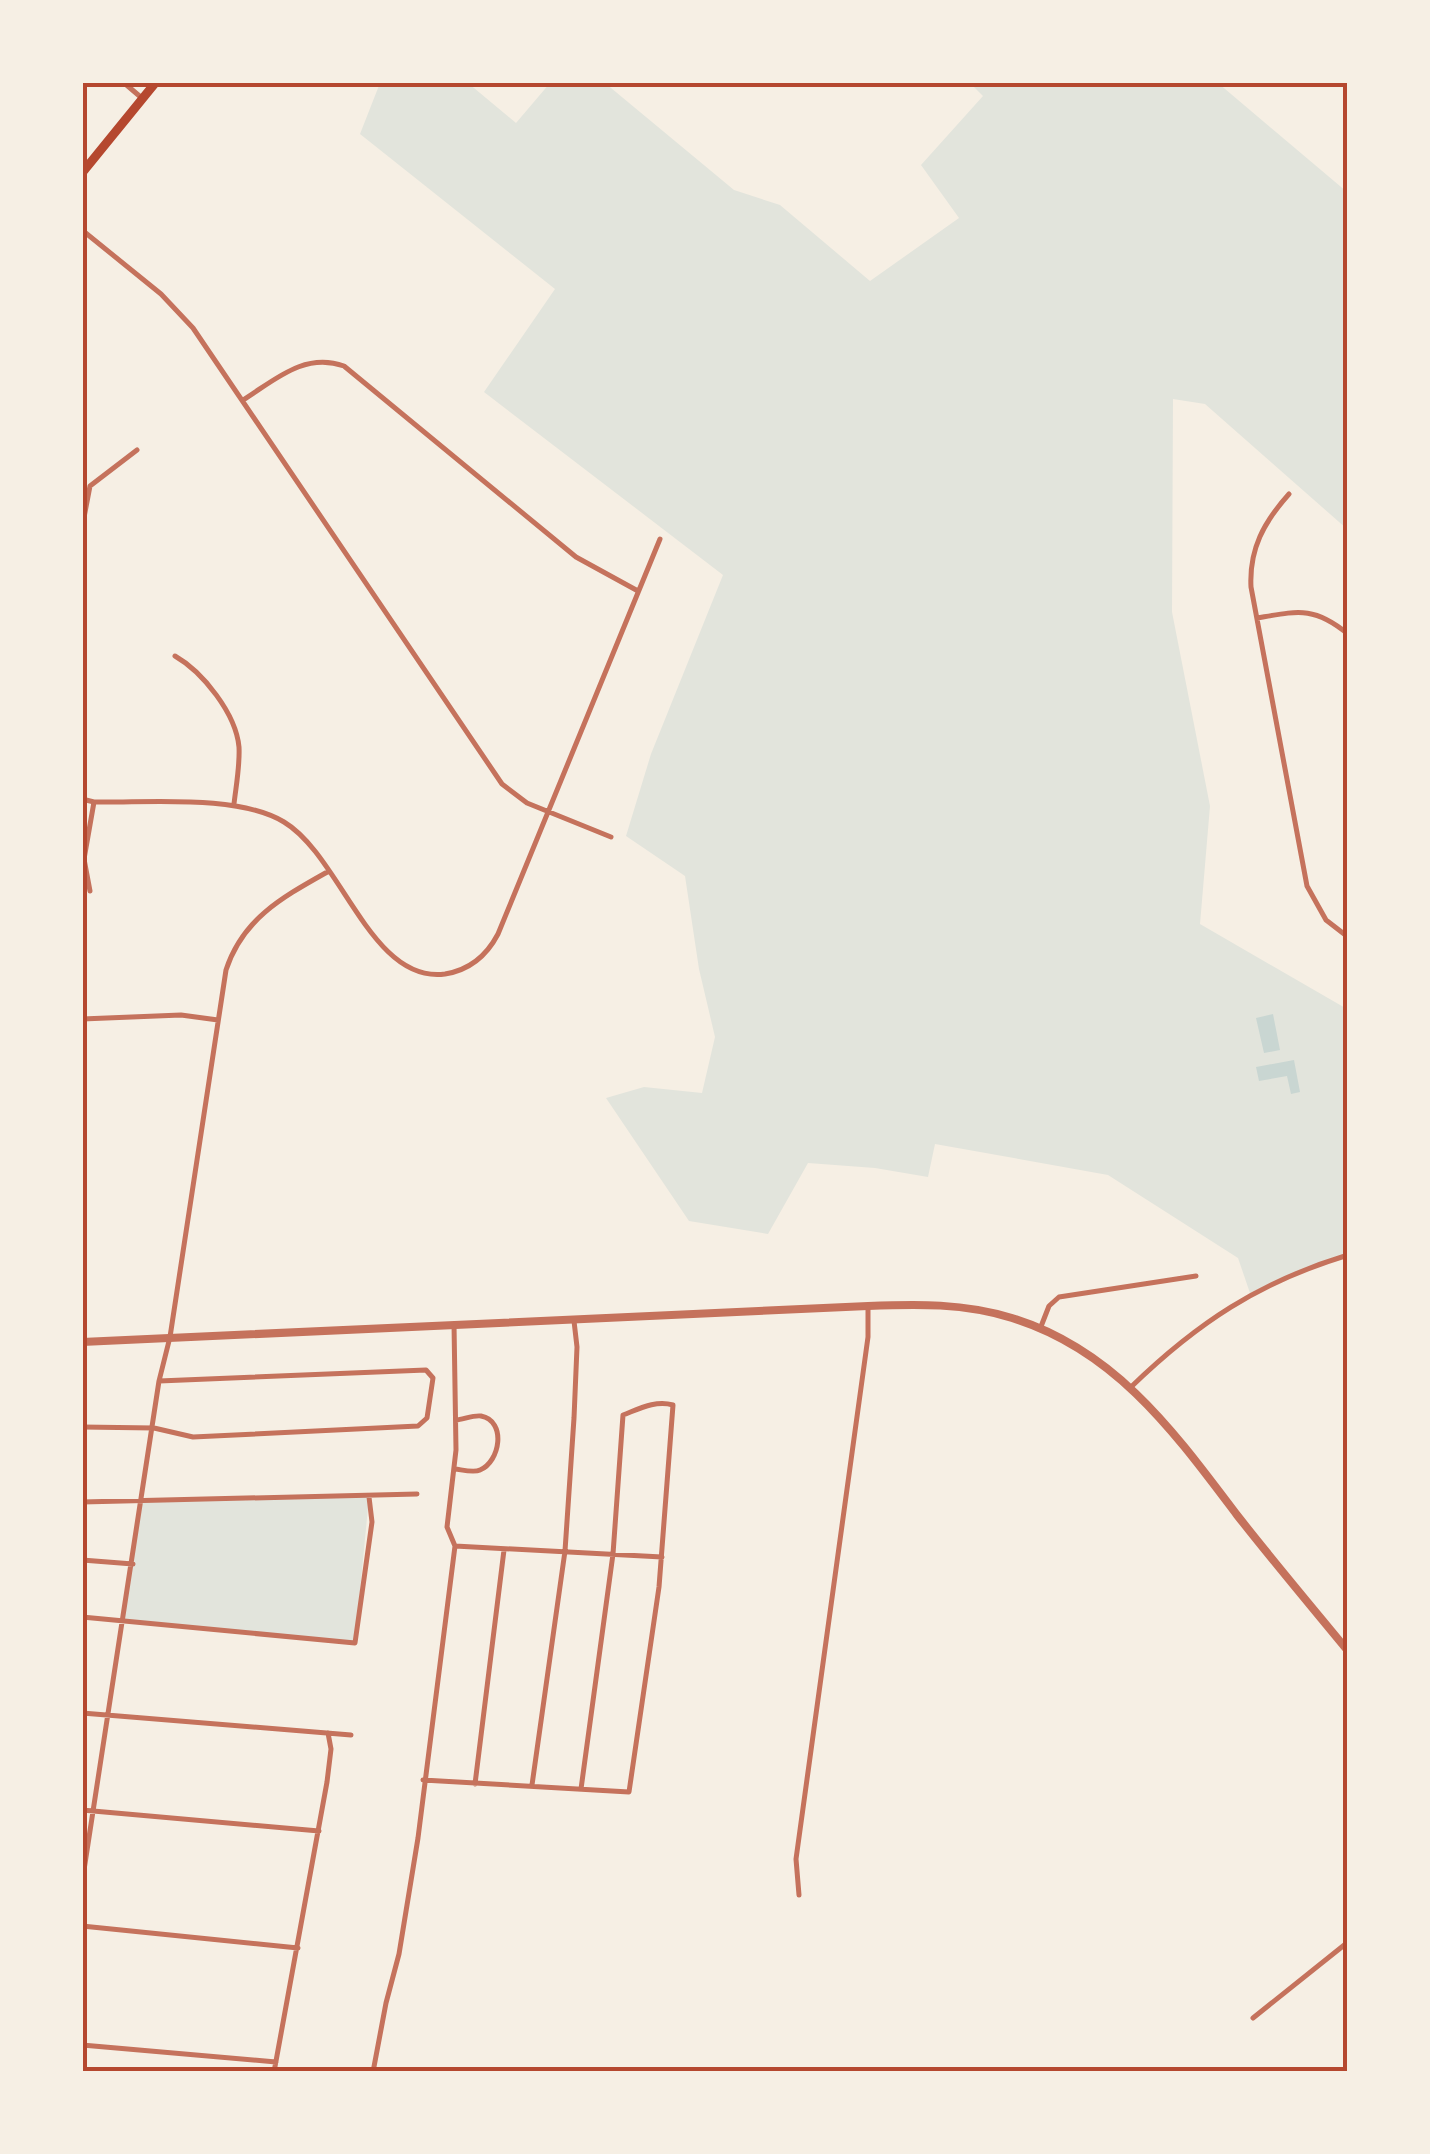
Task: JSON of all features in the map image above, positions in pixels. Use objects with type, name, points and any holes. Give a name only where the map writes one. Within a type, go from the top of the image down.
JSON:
[{"type":"main road","points":[[82,174],[156,82]]},
{"type":"street","points":[[123,82],[142,99]]},
{"type":"street","points":[[82,230],[177,310],[243,400],[493,774],[516,796],[610,837]]},
{"type":"street","points":[[243,400],[304,363],[324,361],[344,366],[576,556],[638,591]]},
{"type":"street","points":[[90,486],[137,450]]},
{"type":"street","points":[[82,476],[90,486],[88,514],[82,528]]},
{"type":"street","points":[[1289,494],[1268,520],[1252,559],[1251,586],[1307,886],[1326,920],[1348,937]]},
{"type":"street","points":[[82,799],[234,804],[268,814],[299,832],[316,850],[392,958],[424,974],[454,972],[474,963],[493,944],[660,539]]},
{"type":"street","points":[[1257,618],[1313,612],[1348,634]]},
{"type":"street","points":[[176,656],[195,670],[236,732],[239,754],[234,804]]},
{"type":"street","points":[[90,891],[84,859],[94,802]]},
{"type":"street","points":[[82,1882],[154,1428],[158,1381],[170,1337],[226,970],[239,937],[255,920],[329,870]]},
{"type":"street","points":[[82,1019],[181,1016],[218,1020]]},
{"type":"street","points":[[1131,1387],[1188,1335],[1250,1293],[1300,1270],[1348,1255]]},
{"type":"street","points":[[1040,1329],[1049,1306],[1059,1297],[1196,1276]]},
{"type":"street","points":[[82,1342],[868,1306],[961,1307],[1011,1318],[1078,1350],[1131,1387],[1169,1426],[1348,1651]]},
{"type":"street","points":[[799,1896],[796,1859],[868,1337],[868,1306]]},
{"type":"street","points":[[532,1785],[564,1551],[577,1347],[574,1318]]},
{"type":"street","points":[[373,2072],[399,1954],[418,1838],[455,1546],[447,1527],[456,1470],[454,1323]]},
{"type":"street","points":[[82,1427],[154,1428],[193,1436],[422,1424],[428,1418],[433,1378],[426,1370],[158,1381]]},
{"type":"street","points":[[424,1780],[630,1792],[662,1557],[673,1405],[656,1403],[623,1415],[613,1554],[581,1789]]},
{"type":"street","points":[[456,1420],[488,1418],[495,1426],[498,1443],[478,1472],[456,1470]]},
{"type":"street","points":[[82,1502],[417,1494]]},
{"type":"street","points":[[82,1616],[355,1643],[372,1522],[369,1497]]},
{"type":"street","points":[[455,1546],[662,1557]]},
{"type":"street","points":[[474,1784],[504,1550]]},
{"type":"street","points":[[82,1560],[133,1564]]},
{"type":"street","points":[[82,1712],[351,1735]]},
{"type":"street","points":[[274,2072],[319,1831],[330,1749],[328,1733]]},
{"type":"street","points":[[82,1810],[319,1831]]},
{"type":"street","points":[[82,1926],[298,1948]]},
{"type":"street","points":[[1253,2018],[1348,1942]]},
{"type":"street","points":[[82,2045],[276,2062]]},
{"type":"shaded area","points":[[380,83],[468,83],[516,123],[550,83],[605,83],[734,190],[780,205],[870,281],[959,218],[921,165],[983,96],[970,83],[1218,83],[1347,192],[1347,529],[1205,404],[1173,399],[1172,612],[1210,806],[1200,924],[1347,1009],[1347,1255],[1300,1270],[1250,1293],[1238,1258],[1108,1175],[935,1144],[928,1177],[808,1163],[768,1234],[689,1221],[606,1098],[644,1087],[702,1093],[715,1037],[699,969],[685,876],[626,836],[651,754],[723,575],[484,392],[555,289],[360,134]]},
{"type":"shaded area","points":[[1273,1014],[1280,1050],[1264,1053],[1256,1018]]},
{"type":"shaded area","points":[[1294,1060],[1300,1092],[1291,1094],[1287,1076],[1259,1081],[1256,1067]]},
{"type":"shaded area","points":[[369,1497],[355,1643],[124,1620],[142,1502]]}]
